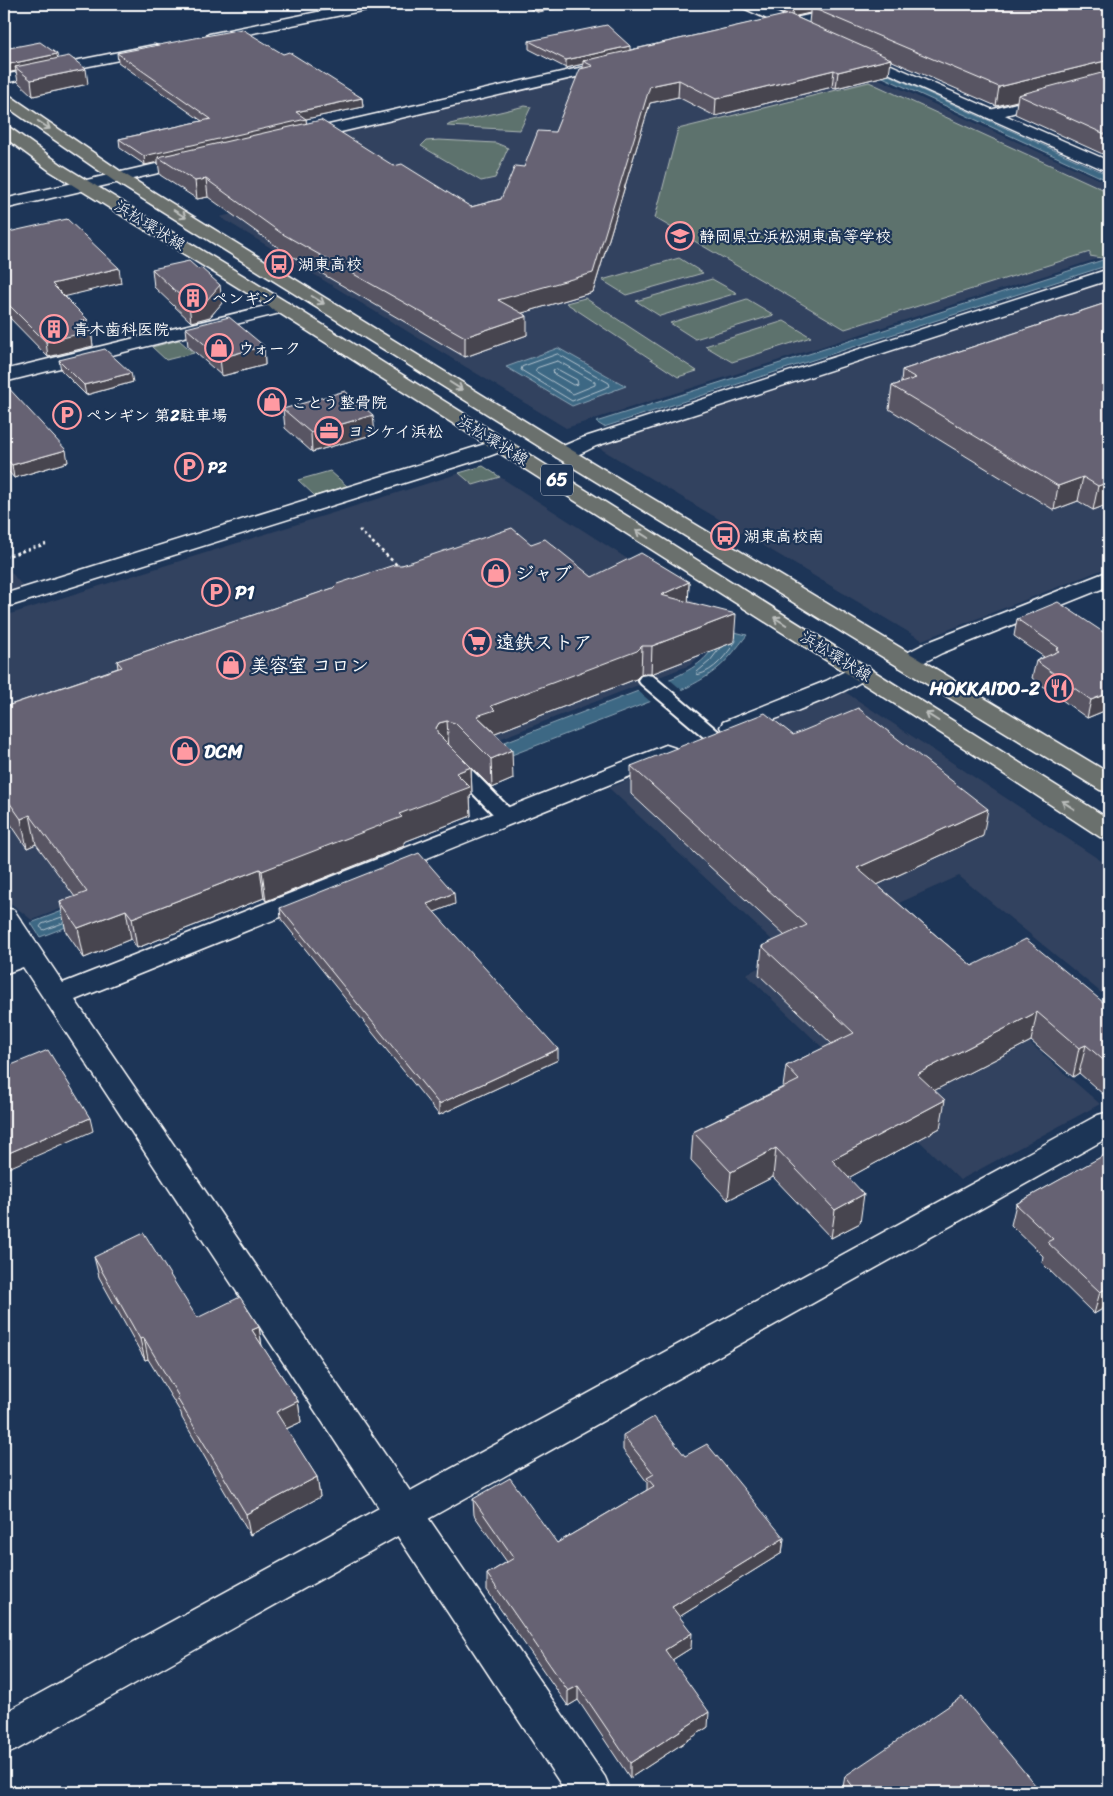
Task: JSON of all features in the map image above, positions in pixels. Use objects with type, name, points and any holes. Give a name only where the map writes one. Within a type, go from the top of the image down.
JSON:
[{"type":"main road","name":"浜松環状線","points":[[4,98],[120,178],[563,453],[1109,784]]},
{"type":"main road","name":"浜松環状線","points":[[4,130],[31,151],[862,672],[1109,831]]},
{"type":"street","points":[[200,39],[376,4]]},
{"type":"street","points":[[746,4],[781,25],[812,33]]},
{"type":"street","points":[[752,32],[874,4]]},
{"type":"street","points":[[4,79],[170,45]]},
{"type":"street","points":[[839,46],[1109,167]]},
{"type":"street","points":[[284,140],[628,61]]},
{"type":"street","points":[[991,114],[1109,83]]},
{"type":"street","points":[[4,204],[206,158]]},
{"type":"street","points":[[563,453],[599,439],[1109,274]]},
{"type":"street","points":[[4,376],[282,307]]},
{"type":"street","points":[[4,601],[501,445]]},
{"type":"street","points":[[907,662],[934,648],[1109,578]]},
{"type":"street","points":[[58,996],[835,686],[862,672]]},
{"type":"street","points":[[4,918],[17,959],[58,996],[590,1792]]},
{"type":"street","points":[[4,1735],[1109,1123]]},
{"type":"lane","points":[[650,682],[712,735]]},
{"type":"lane","points":[[449,759],[507,817]]},
{"type":"path","points":[[359,530],[396,565]]},
{"type":"path","points":[[4,557],[46,544]]},
{"type":"shaded area","name":"静岡県立浜松湖東高等学校","points":[[774,31],[1109,184],[1109,255],[566,428],[220,217],[302,197],[241,154]]},
{"type":"shaded area","points":[[1109,280],[1109,567],[922,640],[596,446]]},
{"type":"shaded area","points":[[483,466],[724,621],[702,654],[690,665],[32,920],[4,898],[4,616]]},
{"type":"shaded area","points":[[4,563],[11,572],[23,587],[4,592]]},
{"type":"shaded area","points":[[845,692],[1109,866],[1109,999],[959,876],[879,912],[1100,1104],[960,1180],[746,974],[787,954],[609,788]]},
{"type":"green space","points":[[869,82],[1109,192],[1109,255],[1101,258],[1090,256],[1090,252],[845,329],[655,218],[678,129]]},
{"type":"green space","points":[[525,106],[531,107],[520,130],[447,126],[450,124]]},
{"type":"green space","points":[[426,141],[496,143],[508,148],[495,178],[481,181],[421,146]]},
{"type":"green space","points":[[679,258],[703,273],[626,295],[602,280]]},
{"type":"green space","points":[[712,279],[737,293],[660,316],[636,301]]},
{"type":"green space","points":[[585,298],[697,371],[678,377],[566,303]]},
{"type":"green space","points":[[747,299],[774,315],[695,339],[670,323]]},
{"type":"green space","points":[[784,321],[811,337],[732,362],[705,346]]},
{"type":"green space","points":[[179,340],[194,353],[166,360],[152,347]]},
{"type":"green space","points":[[483,466],[500,477],[473,485],[459,473]]},
{"type":"green space","points":[[330,471],[347,486],[315,496],[298,480]]},
{"type":"water","points":[[796,33],[1109,175],[1109,181],[789,34]]},
{"type":"water","points":[[1109,258],[1109,265],[604,427],[596,422]]},
{"type":"water","points":[[558,348],[626,386],[572,406],[506,367]]},
{"type":"water","points":[[722,629],[747,635],[721,665],[688,687],[40,937],[31,923],[675,677],[704,659],[714,646]]},
{"type":"pier","points":[[668,678],[683,691],[652,703],[637,690]]},
{"type":"building","points":[[824,4],[1109,4],[1109,60],[999,87],[810,7]]},
{"type":"building","points":[[789,14],[891,59],[838,72],[834,70],[716,99],[679,80],[650,86],[593,273],[498,300],[527,316],[465,337],[281,233],[206,179],[195,181],[158,157],[321,120],[394,166],[402,164],[471,207],[501,199],[515,166],[524,167],[538,131],[555,132],[580,69],[593,66],[583,61]]},
{"type":"building","points":[[607,25],[630,46],[566,60],[529,41]]},
{"type":"building","points":[[242,29],[283,54],[289,52],[362,98],[296,112],[306,119],[144,156],[119,139],[211,119],[117,53]]},
{"type":"building","points":[[40,42],[57,54],[4,64],[4,49]]},
{"type":"building","points":[[69,56],[86,69],[31,80],[15,67]]},
{"type":"building","points":[[1109,71],[1109,136],[1018,95]]},
{"type":"building","points":[[67,219],[119,268],[52,284],[88,320],[81,321],[91,331],[46,342],[4,300],[4,233]]},
{"type":"building","points":[[189,261],[198,269],[201,268],[220,285],[207,300],[189,304],[152,269]]},
{"type":"building","points":[[1109,302],[1109,482],[1098,486],[1083,477],[1058,486],[892,386],[916,378],[902,370]]},
{"type":"building","points":[[229,317],[264,346],[220,358],[186,328]]},
{"type":"building","points":[[105,349],[131,373],[84,385],[59,360]]},
{"type":"building","points":[[4,383],[66,450],[12,465],[4,456]]},
{"type":"building","points":[[345,391],[373,415],[311,433],[283,409]]},
{"type":"building","points":[[512,528],[531,544],[545,539],[592,577],[641,553],[689,582],[661,595],[736,614],[652,646],[642,646],[637,651],[491,706],[495,710],[477,716],[512,750],[491,759],[455,723],[447,721],[439,723],[436,728],[438,734],[471,767],[456,773],[470,787],[399,814],[402,817],[262,871],[260,869],[132,918],[126,910],[78,928],[60,902],[87,892],[30,815],[21,819],[4,795],[4,707],[122,667],[117,661],[333,588],[337,584],[394,565],[402,565]]},
{"type":"building","points":[[1058,602],[1109,636],[1109,693],[1091,700],[1036,661],[1059,651],[1056,649],[1059,648],[1017,619]]},
{"type":"building","points":[[858,708],[988,809],[857,868],[972,966],[1026,939],[1109,1007],[1109,1065],[1086,1045],[1079,1048],[1037,1012],[917,1074],[945,1100],[832,1160],[864,1194],[835,1210],[776,1148],[731,1172],[693,1132],[799,1080],[786,1066],[854,1033],[762,946],[807,925],[631,766],[765,713],[793,735]]},
{"type":"building","points":[[419,853],[454,893],[427,904],[558,1049],[439,1104],[280,908]]},
{"type":"building","points":[[48,1050],[90,1118],[4,1155],[4,1068]]},
{"type":"building","points":[[1108,1153],[1109,1287],[1100,1292],[1047,1242],[1053,1239],[1016,1204]]},
{"type":"building","points":[[144,1233],[197,1318],[240,1297],[259,1327],[252,1330],[298,1401],[276,1412],[317,1477],[246,1514],[177,1398],[179,1397],[144,1338],[140,1339],[94,1257]]},
{"type":"building","points":[[654,1417],[685,1456],[707,1444],[784,1538],[672,1607],[692,1633],[665,1650],[709,1712],[630,1763],[578,1686],[568,1691],[487,1574],[514,1558],[473,1499],[510,1478],[557,1543],[654,1486],[647,1478],[654,1474],[623,1435]]},
{"type":"building","points":[[962,1697],[1041,1792],[857,1792],[845,1776]]},
{"type":"place","name":"静岡県立浜松湖東高等学校","points":[[680,236]]},
{"type":"place","name":"湖東高校","points":[[279,264]]},
{"type":"place","name":"ペンギン","points":[[193,298]]},
{"type":"place","name":"青木歯科医院","points":[[54,329]]},
{"type":"place","name":"ウォーク","points":[[219,348]]},
{"type":"place","name":"ことう整骨院","points":[[272,402]]},
{"type":"place","name":"ペンギン 第2駐車場","points":[[67,415]]},
{"type":"place","name":"ヨシケイ浜松","points":[[329,431]]},
{"type":"place","name":"P2","points":[[189,467]]},
{"type":"place","name":"湖東高校南","points":[[725,536]]},
{"type":"place","name":"ジャブ","points":[[496,573]]},
{"type":"place","name":"P1","points":[[216,592]]},
{"type":"place","name":"遠鉄ストア","points":[[477,642]]},
{"type":"place","name":"美容室 コロン","points":[[231,665]]},
{"type":"place","name":"HOKKAIDO-2","points":[[1059,688]]},
{"type":"place","name":"DCM","points":[[185,751]]}]
